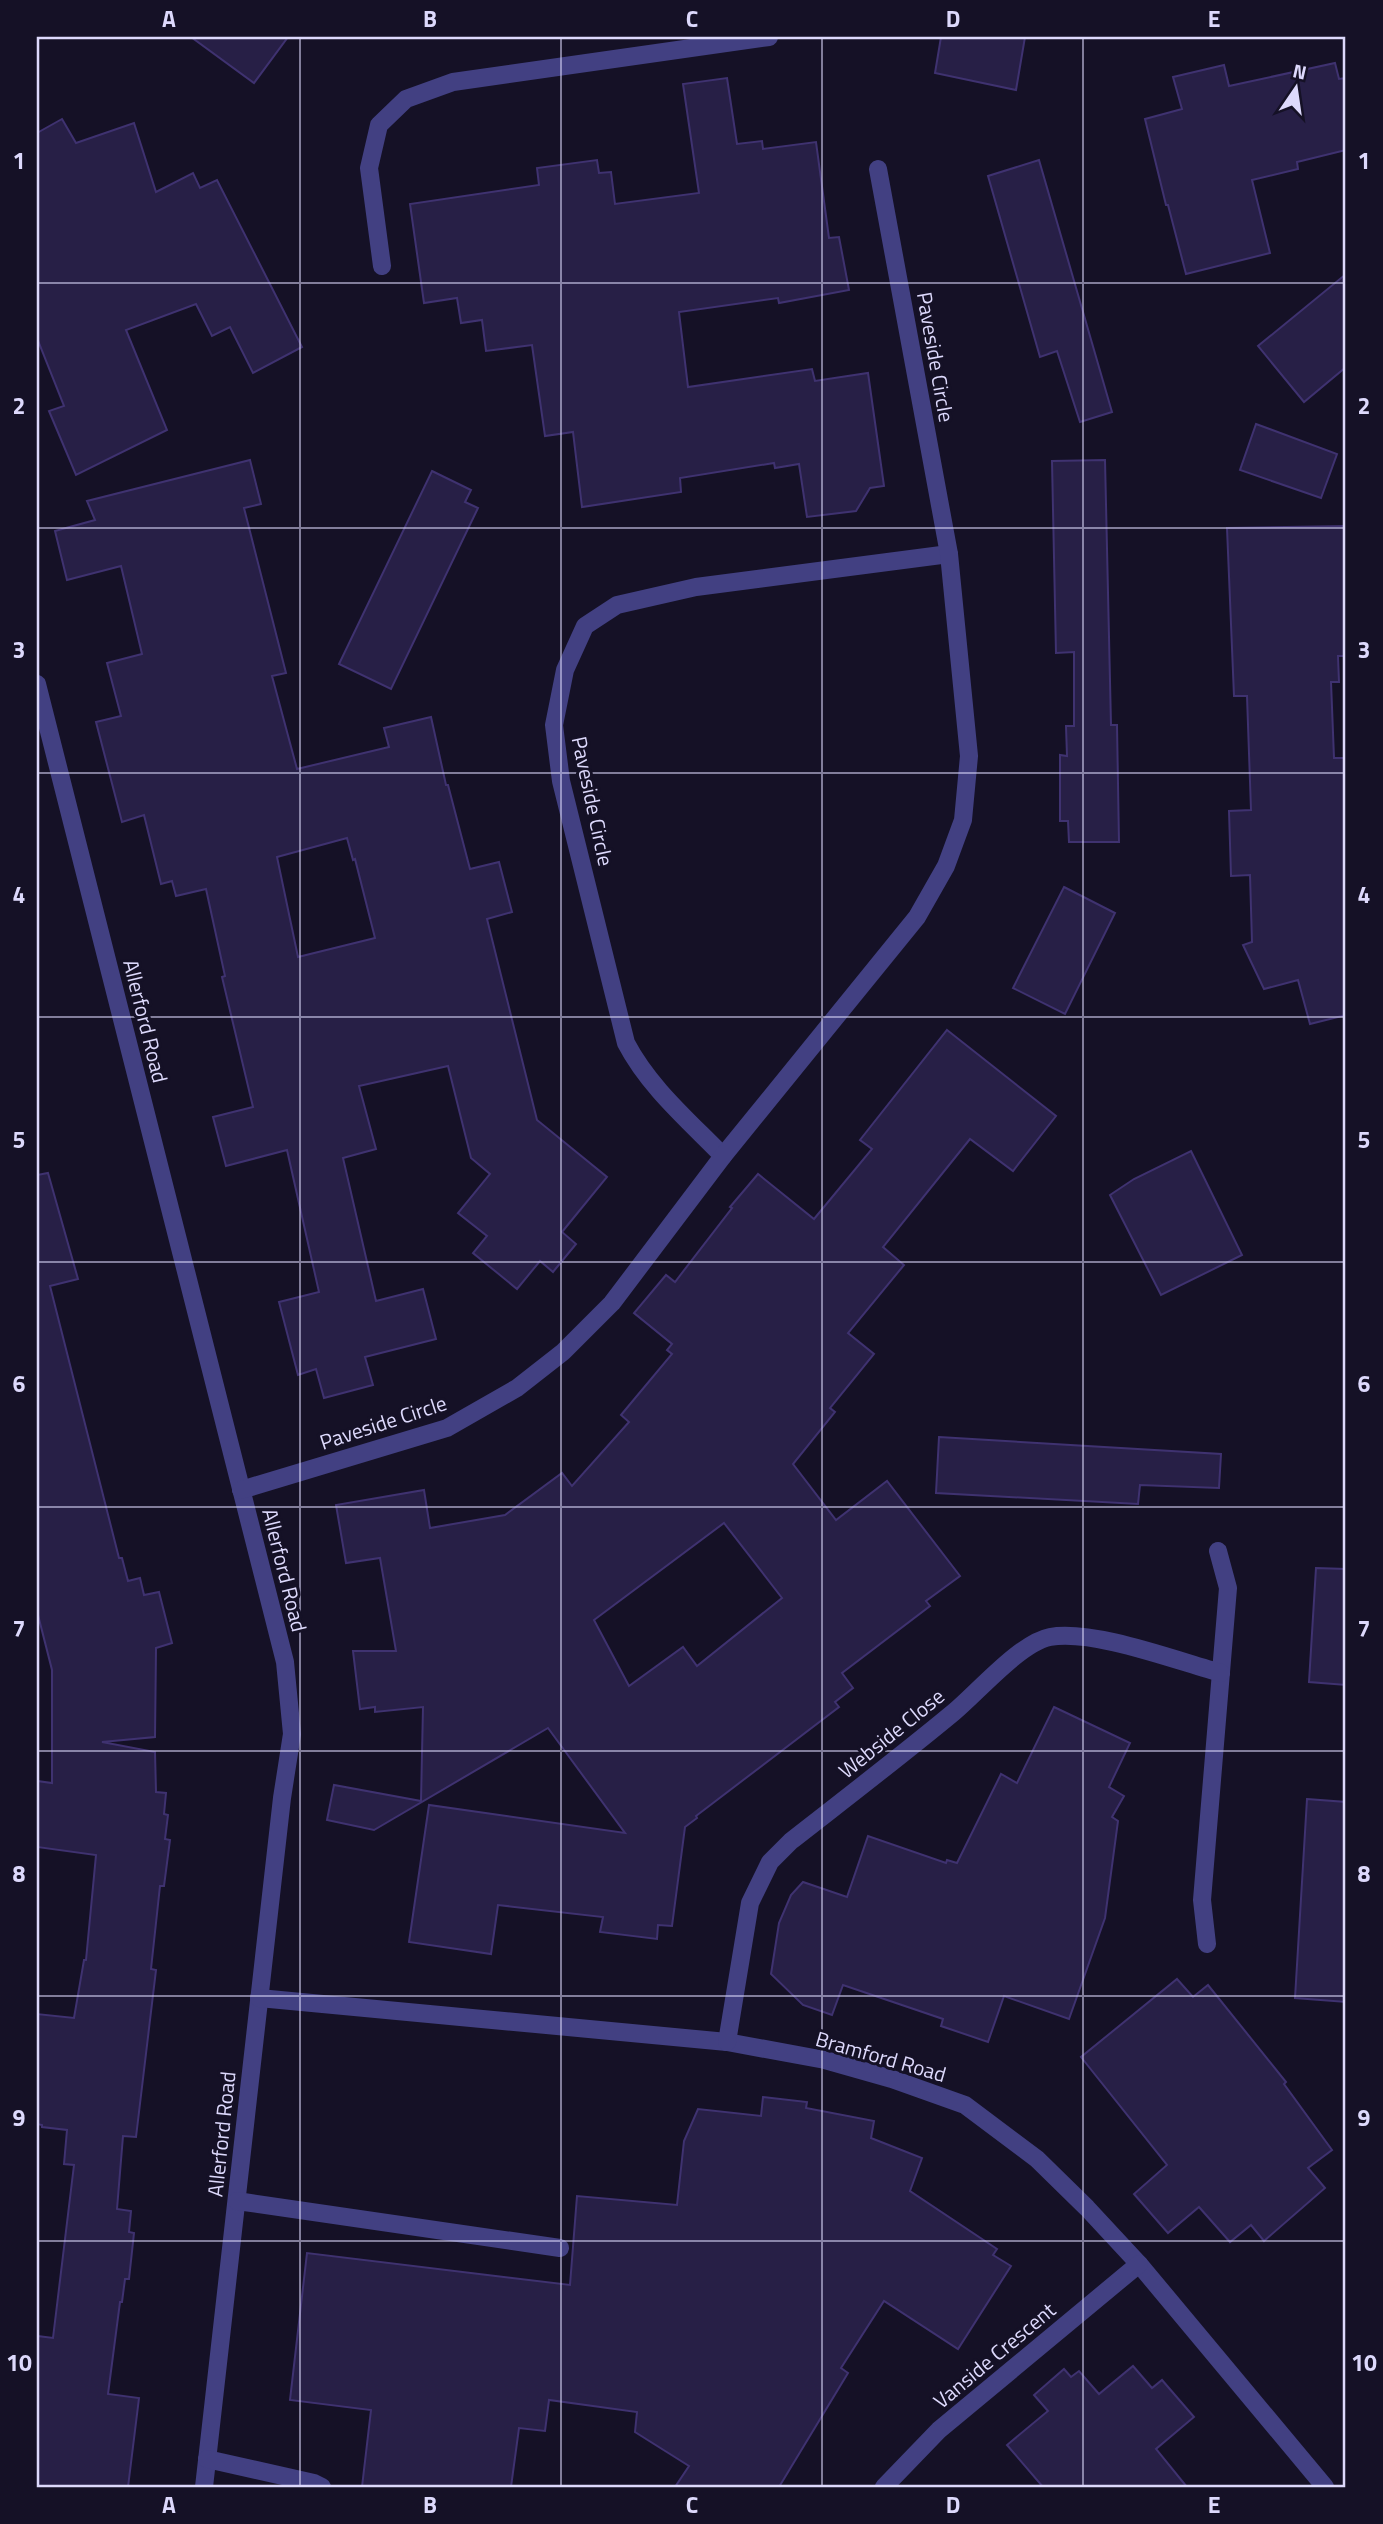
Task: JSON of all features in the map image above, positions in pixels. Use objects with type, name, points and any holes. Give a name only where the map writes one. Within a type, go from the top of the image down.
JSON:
[{"type":"street","points":[[382,266],[369,168],[379,125],[406,99],[453,82],[769,37]]},
{"type":"street","name":"Paveside Circle","points":[[241,1490],[447,1428],[517,1388],[563,1352],[612,1303],[723,1156],[917,917],[946,866],[963,820],[969,756],[948,554],[878,169]]},
{"type":"street","name":"Paveside Circle","points":[[723,1156],[656,1087],[638,1066],[626,1043],[561,781],[554,725],[565,670],[586,626],[617,605],[696,587],[948,554]]},
{"type":"street","name":"Allerford Road","points":[[37,684],[285,1662],[292,1734],[282,1798],[204,2487]]},
{"type":"street","points":[[1207,1944],[1202,1900],[1228,1588],[1218,1551]]},
{"type":"street","name":"Webside Close","points":[[727,2042],[750,1903],[770,1862],[791,1841],[955,1712],[1030,1645],[1048,1637],[1082,1637],[1102,1640],[1221,1673]]},
{"type":"street","name":"Bramford Road","points":[[260,1998],[727,2042],[825,2060],[892,2079],[965,2105],[1037,2159],[1139,2264],[1325,2487]]},
{"type":"street","points":[[237,2201],[560,2248]]},
{"type":"street","name":"Vanside Crescent","points":[[884,2487],[939,2430],[1139,2264]]},
{"type":"street","points":[[207,2459],[322,2487]]},
{"type":"building","points":[[191,37],[288,37],[254,83]]},
{"type":"building","points":[[941,37],[1025,37],[1016,90],[935,73]]},
{"type":"building","points":[[1335,63],[1339,79],[1346,78],[1346,150],[1297,162],[1298,169],[1252,180],[1270,253],[1186,274],[1145,119],[1182,109],[1173,77],[1224,65],[1229,86]]},
{"type":"building","points":[[727,78],[737,144],[762,141],[763,149],[816,142],[829,238],[839,237],[849,290],[779,303],[778,298],[679,312],[688,387],[812,369],[815,381],[868,373],[884,486],[870,488],[856,511],[807,517],[799,464],[775,468],[774,463],[680,478],[681,492],[582,507],[573,432],[545,436],[532,345],[486,351],[482,320],[461,323],[457,298],[424,303],[410,204],[539,185],[537,168],[597,160],[599,173],[611,172],[615,204],[699,193],[683,84]]},
{"type":"building","points":[[62,119],[76,143],[134,123],[156,192],[193,173],[200,188],[217,180],[302,347],[253,373],[230,327],[212,336],[196,304],[126,330],[167,430],[76,475],[49,411],[64,406],[37,338],[37,133]]},
{"type":"building","points":[[1039,160],[1112,412],[1080,422],[1057,351],[1040,357],[988,176]]},
{"type":"building","points":[[1346,274],[1346,367],[1304,402],[1258,346]]},
{"type":"building","points":[[1256,424],[1337,454],[1321,498],[1240,470]]},
{"type":"building","points":[[250,460],[261,504],[244,508],[286,673],[272,676],[297,769],[389,747],[384,728],[431,717],[446,785],[470,869],[499,862],[512,912],[487,919],[537,1120],[607,1177],[562,1232],[576,1244],[553,1272],[540,1261],[517,1289],[473,1253],[487,1236],[458,1213],[490,1174],[471,1158],[448,1066],[359,1086],[376,1149],[343,1158],[376,1301],[423,1289],[436,1339],[365,1357],[373,1385],[324,1398],[316,1369],[298,1375],[279,1302],[319,1292],[287,1150],[226,1166],[213,1117],[253,1107],[222,977],[225,976],[206,889],[176,896],[172,881],[161,884],[144,815],[122,822],[96,722],[121,716],[107,663],[142,654],[121,566],[67,580],[55,531],[95,520],[87,501]],"holes":[[[347,838],[353,860],[355,859],[375,938],[298,957],[277,857]]]},
{"type":"building","points":[[1105,460],[1111,725],[1117,725],[1119,842],[1069,842],[1068,821],[1060,821],[1060,755],[1067,756],[1066,726],[1074,726],[1074,652],[1056,653],[1052,461]]},
{"type":"building","points":[[432,471],[471,490],[465,502],[478,508],[391,689],[339,664]]},
{"type":"building","points":[[1346,526],[1345,656],[1338,656],[1339,682],[1331,682],[1334,758],[1346,758],[1346,1015],[1310,1024],[1298,980],[1264,989],[1243,945],[1252,942],[1250,875],[1231,876],[1229,811],[1251,810],[1247,696],[1234,696],[1227,528]]},
{"type":"building","points":[[1064,887],[1115,913],[1065,1014],[1013,988]]},
{"type":"building","points":[[947,1030],[1056,1116],[1013,1171],[970,1139],[883,1247],[904,1265],[848,1333],[874,1354],[830,1408],[835,1412],[793,1464],[836,1520],[887,1481],[960,1576],[926,1601],[930,1606],[842,1673],[853,1688],[835,1702],[839,1707],[685,1827],[672,1926],[658,1925],[657,1939],[600,1932],[603,1917],[498,1905],[491,1954],[409,1942],[429,1805],[625,1833],[548,1728],[374,1830],[327,1820],[334,1785],[421,1801],[423,1707],[375,1712],[375,1707],[360,1709],[353,1651],[396,1651],[380,1558],[346,1563],[336,1505],[424,1490],[430,1528],[505,1515],[562,1473],[572,1486],[629,1422],[621,1415],[672,1354],[667,1350],[672,1344],[634,1313],[666,1275],[675,1282],[758,1174],[814,1219],[872,1149],[860,1140]],"holes":[[[724,1523],[782,1598],[697,1666],[683,1647],[629,1686],[594,1620]]]},
{"type":"building","points":[[1191,1151],[1242,1255],[1161,1295],[1110,1195],[1134,1179]]},
{"type":"building","points":[[48,1173],[78,1279],[50,1286],[119,1558],[122,1558],[128,1581],[140,1578],[144,1595],[159,1592],[172,1643],[156,1648],[155,1737],[102,1742],[155,1752],[156,1792],[166,1793],[164,1814],[168,1815],[165,1839],[170,1840],[164,1886],[160,1886],[151,1969],[156,1970],[136,2137],[123,2136],[117,2209],[131,2211],[129,2232],[134,2233],[129,2279],[125,2279],[120,2302],[108,2394],[139,2398],[128,2487],[37,2487],[37,2336],[53,2338],[74,2165],[64,2164],[67,2130],[37,2124],[37,2014],[74,2018],[86,1960],[96,1855],[37,1847],[37,1781],[52,1783],[52,1670],[37,1611],[37,1175]]},
{"type":"building","points":[[939,1437],[1221,1454],[1219,1488],[1140,1485],[1138,1504],[936,1493]]},
{"type":"building","points":[[1316,1568],[1346,1569],[1346,1685],[1309,1682]]},
{"type":"building","points":[[1054,1707],[1130,1743],[1109,1787],[1124,1796],[1112,1817],[1118,1821],[1105,1918],[1069,2019],[1004,1996],[988,2042],[941,2026],[943,2019],[843,1985],[832,2015],[803,2005],[771,1974],[779,1923],[791,1895],[803,1882],[847,1897],[868,1836],[946,1863],[947,1860],[957,1863],[1001,1774],[1017,1783]]},
{"type":"building","points":[[1307,1799],[1346,1802],[1346,2002],[1295,1998]]},
{"type":"building","points":[[1177,1979],[1193,1997],[1208,1985],[1286,2082],[1284,2084],[1332,2150],[1308,2168],[1325,2188],[1264,2241],[1251,2225],[1230,2242],[1199,2207],[1168,2233],[1134,2194],[1167,2165],[1081,2057]]},
{"type":"building","points":[[763,2097],[807,2102],[806,2108],[874,2121],[871,2138],[922,2158],[910,2191],[997,2249],[993,2255],[1011,2266],[958,2349],[884,2301],[841,2368],[848,2373],[779,2487],[675,2487],[689,2466],[635,2432],[637,2412],[549,2400],[545,2431],[519,2428],[511,2487],[362,2487],[371,2410],[290,2400],[307,2253],[570,2285],[577,2196],[677,2205],[684,2141],[698,2109],[761,2116]]},
{"type":"building","points":[[1133,2366],[1152,2388],[1162,2380],[1194,2417],[1156,2449],[1187,2487],[1043,2487],[1007,2445],[1048,2411],[1034,2395],[1064,2369],[1071,2377],[1079,2371],[1099,2394]]}]
